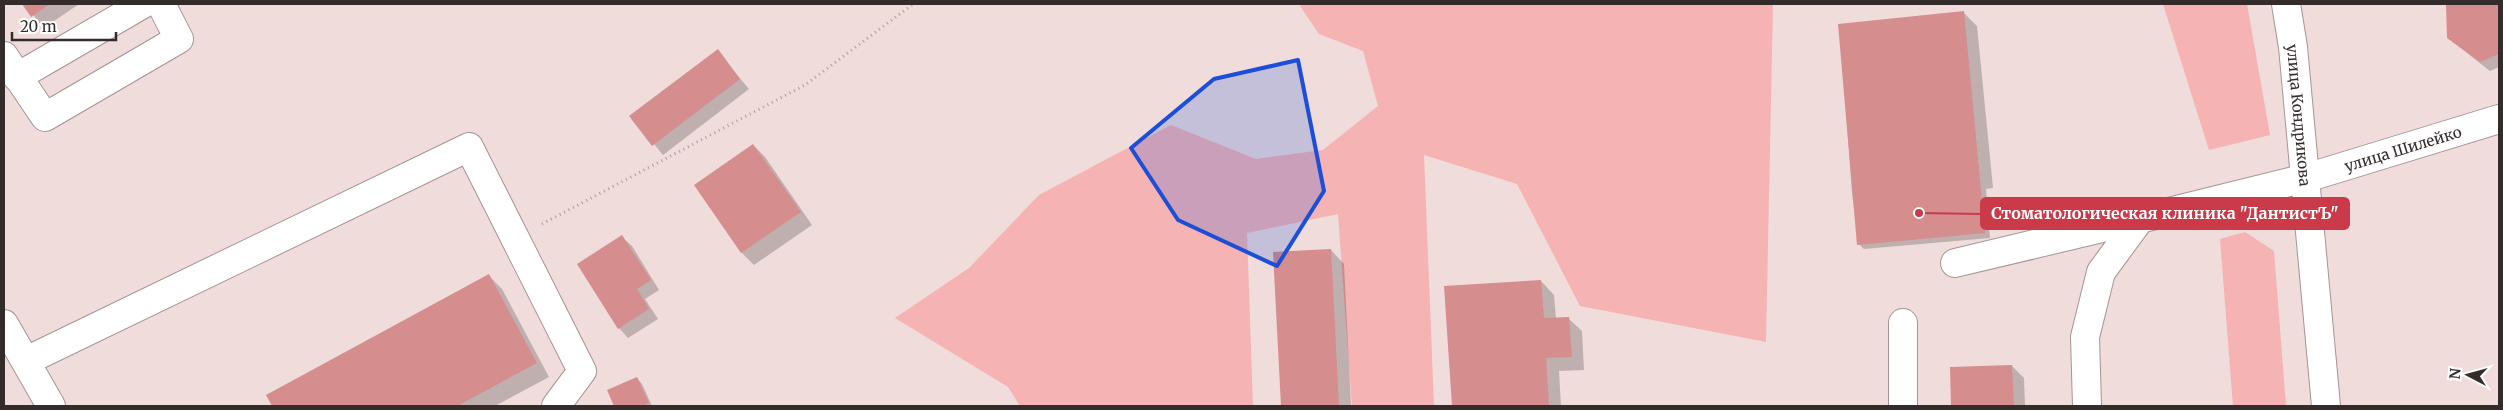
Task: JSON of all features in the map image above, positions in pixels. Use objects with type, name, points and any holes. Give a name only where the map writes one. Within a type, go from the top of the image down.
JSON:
[{"type":"street","points":[[143,4],[11,66],[44,117],[179,39],[162,4]]},
{"type":"street","name":"улица Кондрикова","points":[[2286,4],[2293,47],[2326,406]]},
{"type":"street","name":"улица Шилейко","points":[[1955,263],[2306,178],[2499,119]]},
{"type":"street","points":[[26,361],[469,147],[582,371],[556,406]]},
{"type":"street","points":[[2087,406],[2085,337],[2101,272],[2140,218]]},
{"type":"street","points":[[1902,323],[1903,406]]},
{"type":"street","points":[[4,324],[51,406]]},
{"type":"path","points":[[515,238],[805,85],[913,4]]},
{"type":"highlighted area","points":[[1298,60],[1324,191],[1277,266],[1178,220],[1131,148],[1214,79]]},
{"type":"shaded area","points":[[1303,4],[1773,4],[1766,342],[1580,306],[1517,184],[1424,155],[1434,406],[1352,406],[1338,214],[1247,233],[1253,406],[1020,406],[1008,387],[895,318],[969,268],[1039,195],[1171,125],[1256,159],[1323,150],[1378,106],[1363,51],[1319,34],[1300,6]]},
{"type":"shaded area","points":[[2163,4],[2247,4],[2270,135],[2209,150]]},
{"type":"shaded area","points":[[2245,232],[2274,251],[2286,406],[2233,406],[2220,239]]},
{"type":"building","points":[[22,4],[50,4],[31,17]]},
{"type":"building","points":[[2446,4],[2499,4],[2499,54],[2480,62],[2447,38]]},
{"type":"building","points":[[1964,11],[1985,233],[1857,245],[1838,24]]},
{"type":"building","points":[[718,49],[740,79],[652,146],[629,116]]},
{"type":"building","points":[[753,144],[801,212],[741,253],[694,185]]},
{"type":"building","points":[[622,235],[651,280],[637,289],[649,309],[618,329],[577,264]]},
{"type":"building","points":[[1331,249],[1339,406],[1281,406],[1273,252]]},
{"type":"building","points":[[489,274],[537,363],[457,406],[272,406],[266,395]]},
{"type":"building","points":[[1541,280],[1544,318],[1569,317],[1572,357],[1546,358],[1549,406],[1452,406],[1444,286]]},
{"type":"building","points":[[2012,365],[2014,406],[1951,406],[1950,367]]},
{"type":"building","points":[[637,377],[649,403],[642,406],[614,406],[607,390]]},
{"type":"place","name":"Стоматологическая клиника \"ДантистЪ\"","points":[[1919,213]]}]
